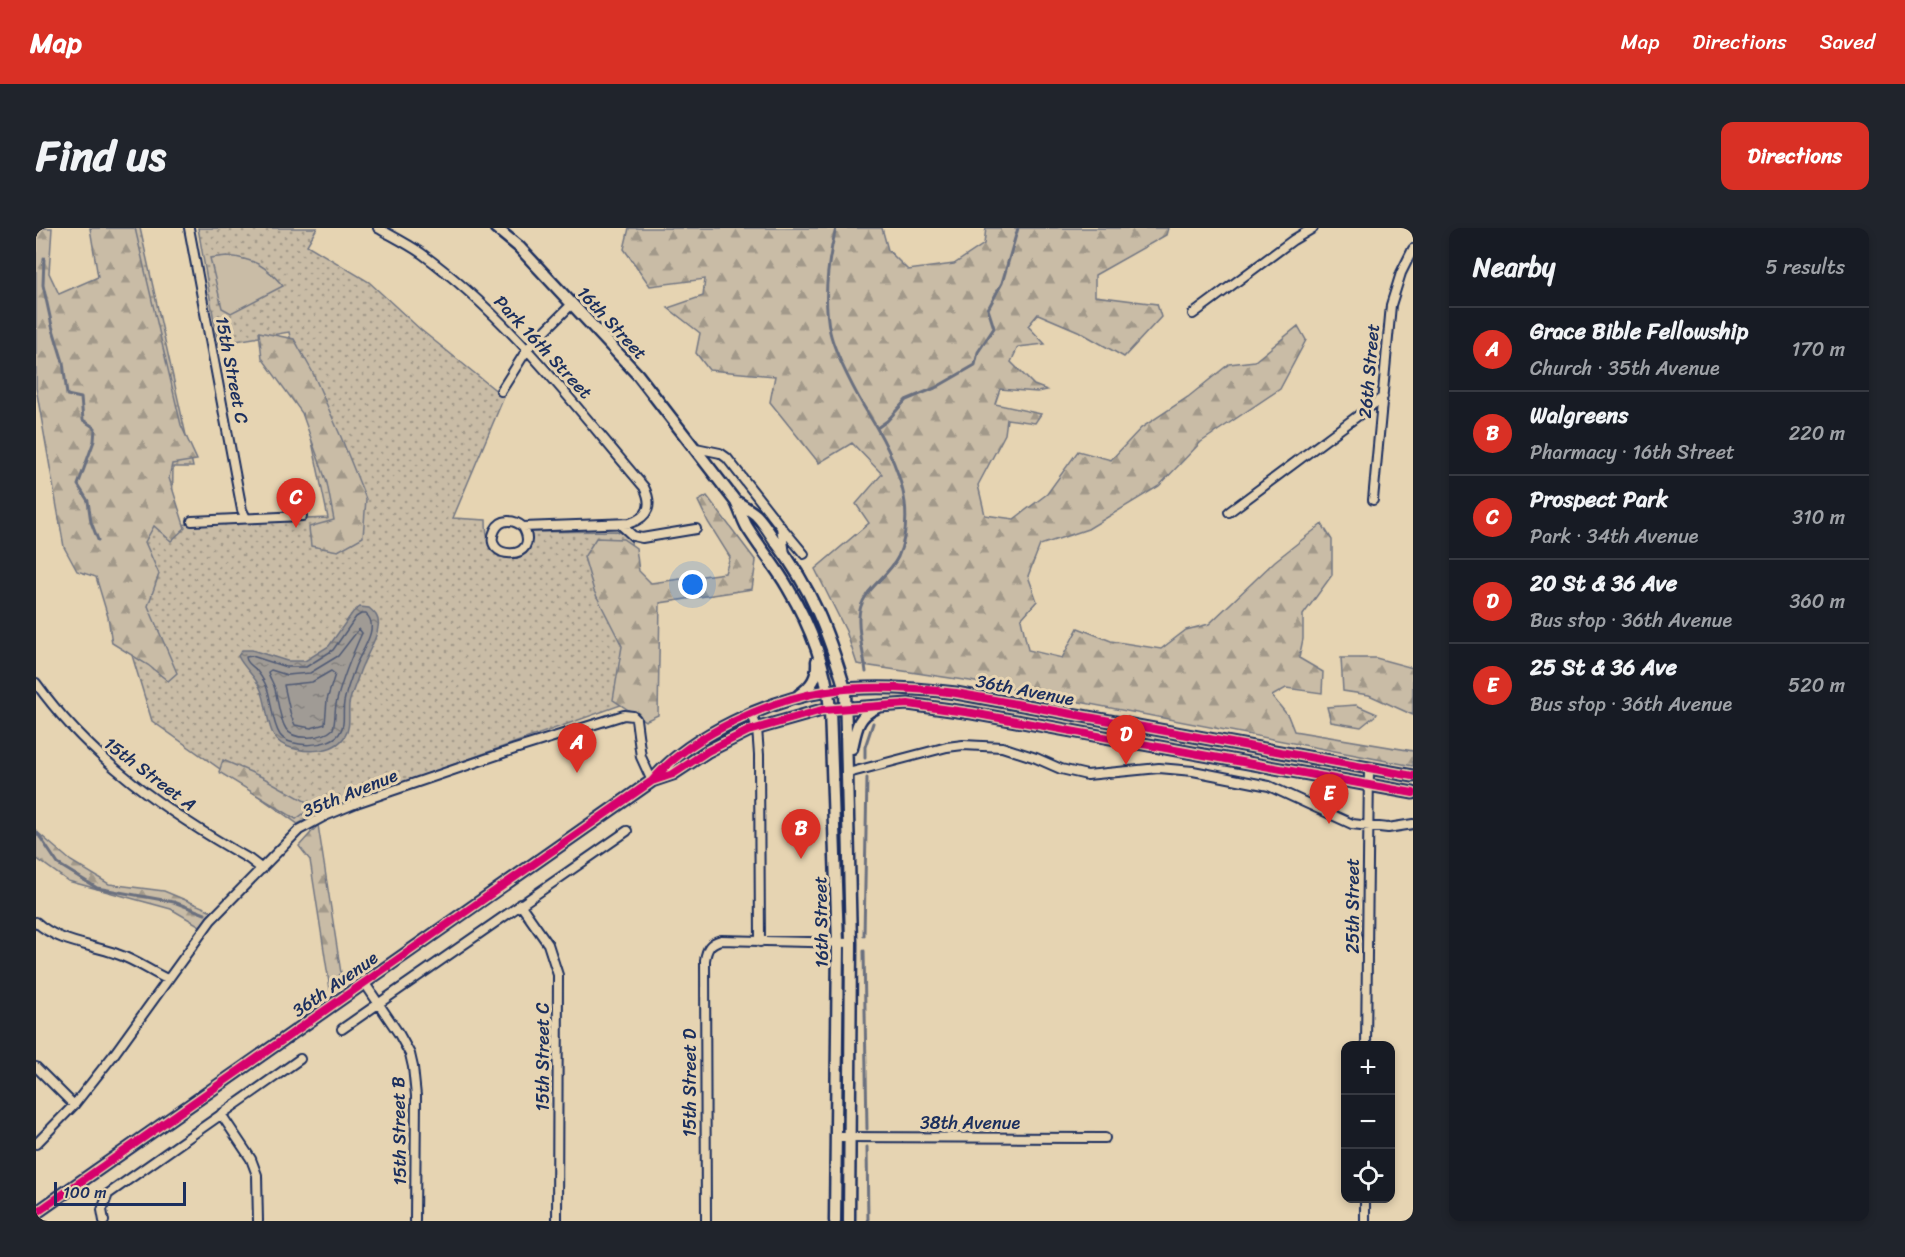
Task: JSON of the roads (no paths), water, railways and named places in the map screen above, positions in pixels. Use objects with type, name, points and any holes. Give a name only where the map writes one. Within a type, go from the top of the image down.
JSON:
[{"type":"main road","name":"16th Street","points":[[496,228],[519,247],[638,375],[696,448],[736,502],[746,526],[788,588],[809,629],[821,661],[830,709],[838,943],[835,1221]]},
{"type":"main road","name":"16th Street","points":[[736,502],[756,515],[808,589],[821,615],[836,655],[845,689],[851,943],[849,1221]]},
{"type":"main road","points":[[795,699],[810,687],[817,672],[817,656],[809,629]]},
{"type":"main road","name":"36th Avenue","points":[[36,1213],[652,781],[664,766],[688,747],[752,714],[795,699],[845,689],[900,688],[956,693],[1413,776]]},
{"type":"main road","points":[[848,770],[860,719],[868,711],[890,704]]},
{"type":"main road","name":"36th Avenue","points":[[652,781],[673,774],[722,744],[757,728],[802,714],[830,709],[890,704],[924,705],[972,713],[1413,793]]},
{"type":"street","name":"15th Street C","points":[[189,228],[219,377],[242,510],[246,518]]},
{"type":"street","name":"Park 16th Street","points":[[378,228],[420,252],[480,302],[528,348],[644,487],[649,498],[645,516],[640,520],[620,524]]},
{"type":"street","points":[[1193,314],[1293,240],[1313,228]]},
{"type":"street","name":"26th Street","points":[[1373,500],[1391,305],[1401,273],[1413,249]]},
{"type":"street","points":[[501,391],[528,348],[572,304]]},
{"type":"street","points":[[1229,512],[1383,397]]},
{"type":"street","name":"16th Street","points":[[696,448],[720,453],[727,458],[804,554]]},
{"type":"street","points":[[192,521],[302,516]]},
{"type":"street","points":[[523,527],[527,538],[519,552],[503,553],[495,546],[494,531],[501,523],[513,521],[523,527],[620,524],[633,536],[642,538],[696,529]]},
{"type":"street","name":"16th Street","points":[[781,527],[785,554]]},
{"type":"street","name":"15th Street A","points":[[36,684],[68,725],[123,776],[159,803],[249,859],[262,870]]},
{"type":"street","points":[[752,714],[757,728],[759,755],[760,942],[851,943]]},
{"type":"street","name":"35th Avenue","points":[[36,1144],[74,1105],[115,1053],[211,920],[299,830],[325,816],[515,749],[624,715],[633,716],[636,719],[640,757],[652,781]]},
{"type":"street","points":[[848,770],[947,747],[991,746],[1087,775],[1160,768],[1185,769],[1241,779],[1276,789],[1352,824],[1388,828],[1413,824]]},
{"type":"street","name":"25th Street","points":[[1366,1041],[1369,768]]},
{"type":"street","points":[[342,1029],[627,831]]},
{"type":"street","name":"15th Street C","points":[[520,904],[548,944],[558,975],[557,1221]]},
{"type":"street","points":[[36,922],[60,938],[129,958],[167,979]]},
{"type":"street","name":"15th Street D","points":[[706,1221],[705,960],[710,945],[721,940],[760,942]]},
{"type":"street","name":"15th Street B","points":[[364,982],[407,1047],[413,1067],[416,1096],[415,1221]]},
{"type":"street","points":[[104,1221],[103,1206],[108,1194],[300,1059]]},
{"type":"street","points":[[36,1067],[74,1105]]},
{"type":"street","points":[[221,1114],[251,1159],[257,1175],[258,1221]]},
{"type":"street","name":"38th Avenue","points":[[836,1137],[1105,1138]]},
{"type":"street","points":[[1365,1203],[1365,1221]]},
{"type":"water","points":[[360,607],[369,608],[376,616],[378,624],[375,638],[351,697],[349,725],[345,736],[340,742],[326,749],[309,751],[286,746],[274,736],[259,685],[238,656],[242,650],[252,650],[287,661],[305,661],[329,646],[353,612]]},
{"type":"waterway","points":[[836,228],[827,280],[830,332],[847,375],[892,457],[903,491],[906,510],[904,537],[898,557],[869,592],[861,608],[859,631],[866,672]]},
{"type":"waterway","points":[[877,428],[887,421],[906,400],[935,388],[975,365],[978,352],[994,328],[988,309],[1002,283],[1018,228]]},
{"type":"waterway","points":[[44,258],[43,285],[63,362],[67,395],[81,398],[83,420],[95,428],[94,441],[78,485],[88,501],[91,522],[98,540]]},
{"type":"waterway","points":[[865,758],[865,747],[873,723]]},
{"type":"waterway","points":[[864,936],[867,778]]},
{"type":"waterway","points":[[36,831],[58,864],[97,888],[174,902],[205,914]]},
{"type":"waterway","points":[[864,951],[867,1129]]},
{"type":"waterway","points":[[867,1147],[868,1221]]},
{"type":"place","name":"Prospect Park","points":[[296,528]]},
{"type":"place","name":"20 St & 36 Ave","points":[[1126,765]]},
{"type":"place","name":"Grace Bible Fellowship","points":[[577,773]]},
{"type":"place","name":"25 St & 36 Ave","points":[[1329,824]]},
{"type":"place","name":"Walgreens","points":[[801,859]]}]
